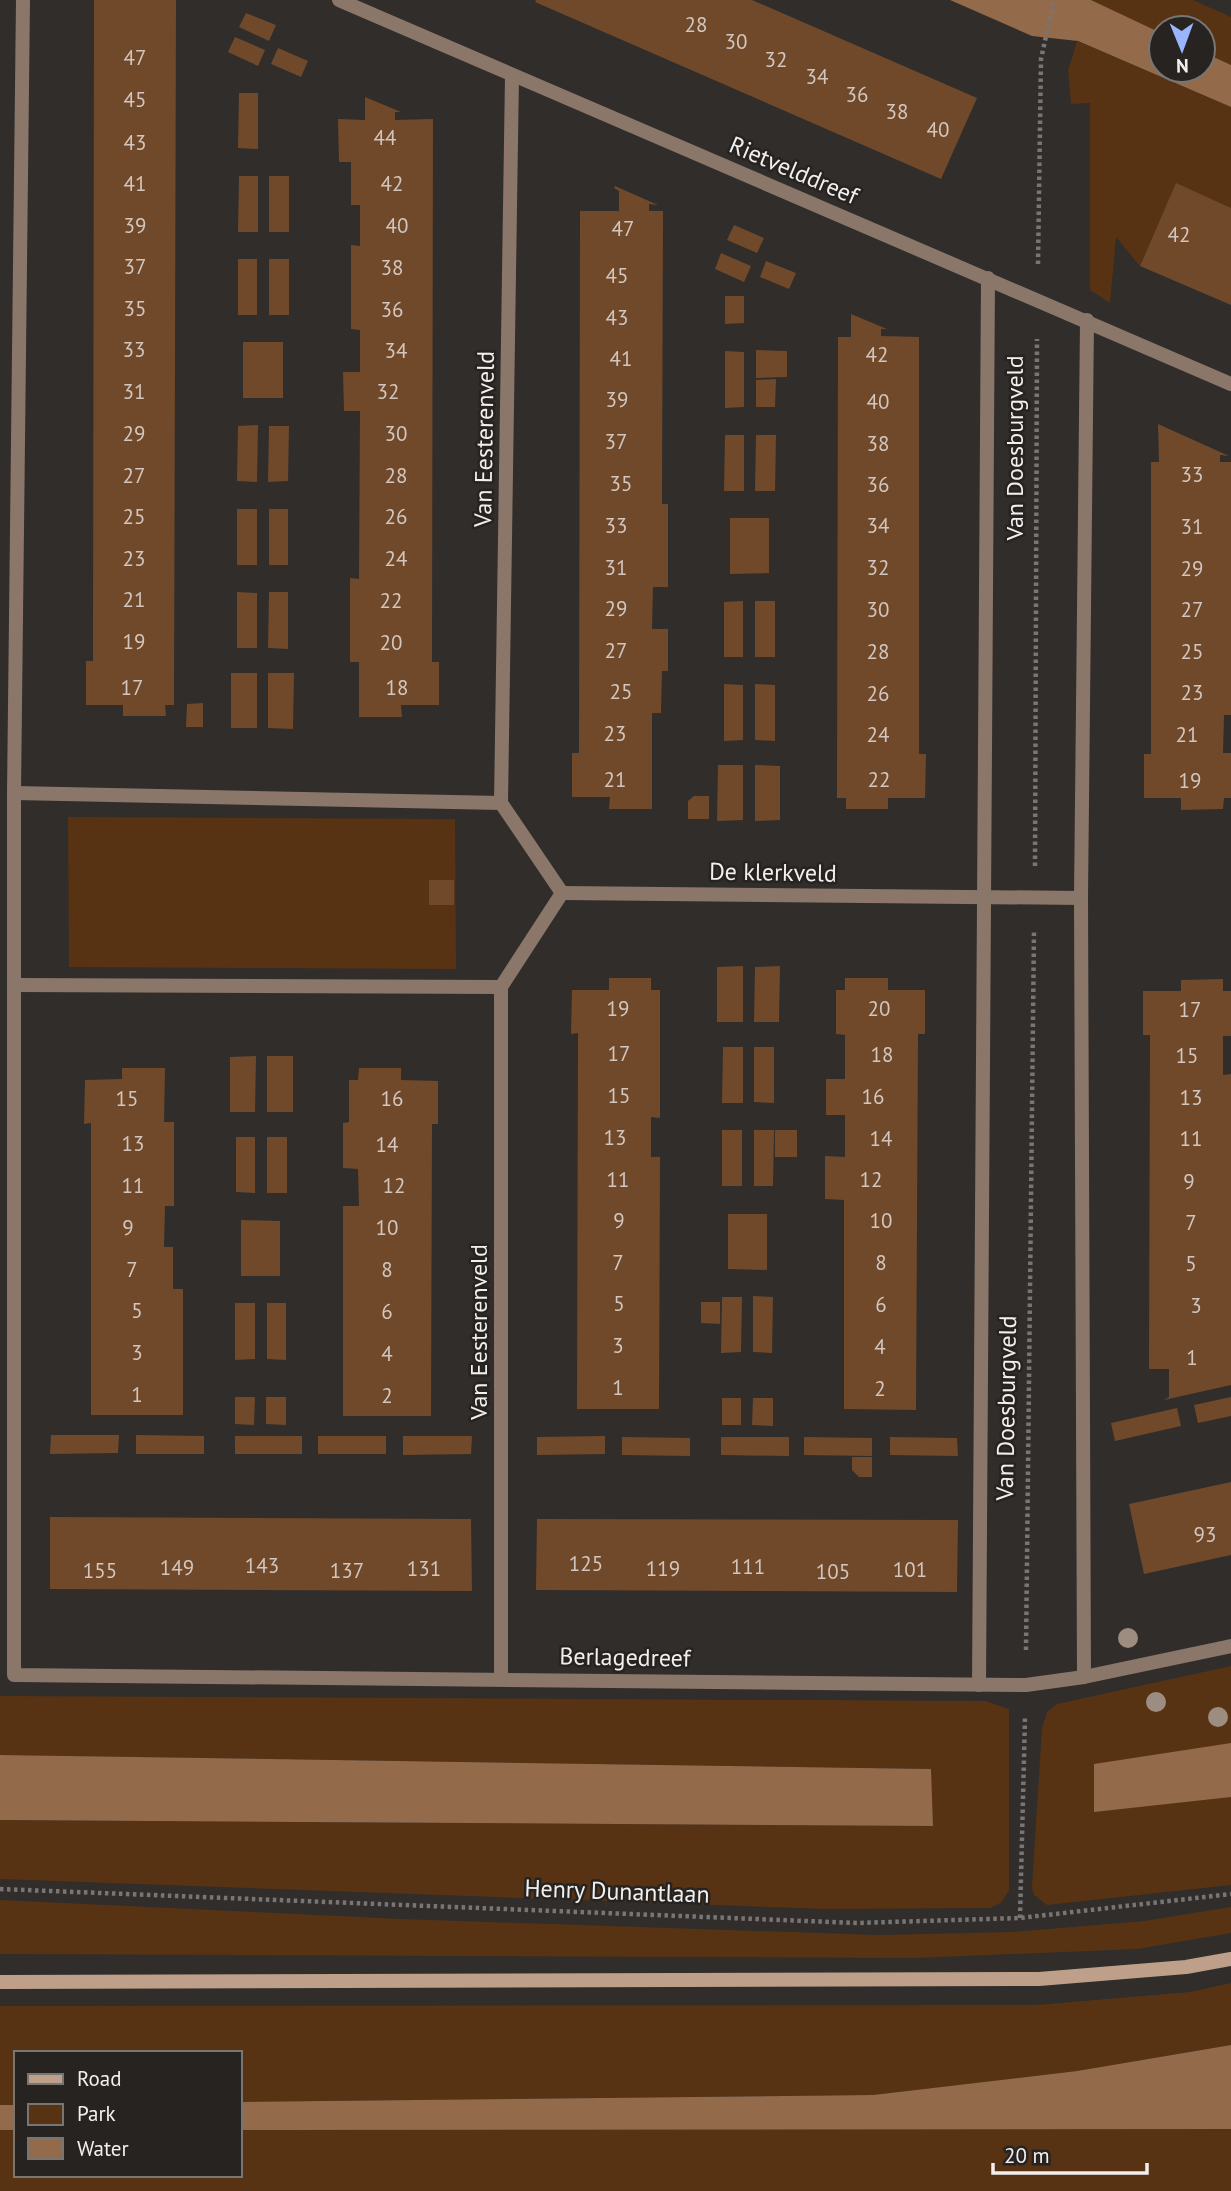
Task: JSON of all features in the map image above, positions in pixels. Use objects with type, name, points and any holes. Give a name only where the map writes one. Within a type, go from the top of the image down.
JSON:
[{"type":"main road","points":[[0,1982],[1039,1979],[1186,1967],[1231,1959]]},
{"type":"street","points":[[14,793],[501,803],[562,893],[501,987],[16,985],[14,793],[23,0]]},
{"type":"street","name":"Rietvelddreef","points":[[339,0],[1037,298],[1231,384]]},
{"type":"street","name":"Van Eesterenveld","points":[[501,803],[512,75]]},
{"type":"street","name":"Van Doesburgveld","points":[[979,1685],[988,278]]},
{"type":"street","points":[[1084,1677],[1081,898],[1087,320]]},
{"type":"street","name":"De klerkveld","points":[[562,893],[983,897]]},
{"type":"street","points":[[983,897],[1081,898]]},
{"type":"street","name":"Berlagedreef","points":[[16,985],[14,1675],[1026,1685],[1084,1677],[1231,1646]]},
{"type":"street","name":"Van Eesterenveld","points":[[501,987],[501,1678]]},
{"type":"path","name":"Van Doesburgveld","points":[[1020,1919],[1026,1685],[1041,59],[1054,0]]},
{"type":"path","name":"Henry Dunantlaan","points":[[0,1889],[857,1923],[1020,1919],[1231,1894]]},
{"type":"green space","points":[[1091,0],[1193,0],[1231,17],[1231,65],[1217,58],[1217,14],[1147,14],[1147,26]]},
{"type":"green space","points":[[1077,41],[1147,71],[1147,84],[1177,84],[1231,107],[1231,208],[1176,184],[1140,266],[1116,237],[1110,303],[1090,290],[1090,103],[1071,104],[1068,71]]},
{"type":"green space","points":[[68,817],[455,819],[456,969],[69,967]]},
{"type":"green space","points":[[1231,1666],[1231,1885],[1047,1905],[1034,1895],[1032,1887],[1042,1728],[1047,1712],[1057,1704]]},
{"type":"green space","points":[[0,1696],[985,1701],[1009,1709],[1009,1890],[1002,1902],[990,1908],[825,1909],[0,1879],[0,1820],[933,1826],[930,1769],[0,1755]]},
{"type":"green space","points":[[0,1900],[402,1919],[878,1935],[1013,1932],[1144,1921],[1231,1907],[1231,1933],[1137,1949],[915,1958],[0,1954]]},
{"type":"green space","points":[[1231,1983],[1231,2045],[1077,2071],[873,2095],[242,2102],[242,2051],[14,2051],[14,2105],[0,2105],[0,2006],[1036,2005],[1190,1992]]},
{"type":"green space","points":[[1003,2126],[1231,2129],[1231,2191],[0,2191],[0,2130],[14,2130],[14,2177],[242,2177],[242,2130]]},
{"type":"water","points":[[950,0],[1091,0],[1147,26],[1147,71],[1078,41],[1032,36]]},
{"type":"water","points":[[1217,58],[1231,65],[1231,107],[1178,84],[1217,84]]},
{"type":"water","points":[[1231,1743],[1231,1797],[1094,1812],[1094,1764]]},
{"type":"water","points":[[0,1755],[931,1769],[933,1826],[0,1820]]},
{"type":"water","points":[[1231,2045],[1231,2129],[242,2130],[242,2102],[873,2095],[1077,2071]]},
{"type":"water","points":[[0,2105],[14,2105],[14,2130],[0,2130]]},
{"type":"building","points":[[94,0],[176,0],[174,705],[165,705],[166,716],[123,716],[123,705],[86,705],[86,661],[93,661]]},
{"type":"building","points":[[752,0],[977,98],[941,179],[535,2]]},
{"type":"building","points":[[246,13],[276,25],[269,41],[239,27]]},
{"type":"building","points":[[235,37],[265,50],[258,66],[228,52]]},
{"type":"building","points":[[278,48],[308,61],[301,77],[271,64]]},
{"type":"building","points":[[239,93],[258,93],[258,149],[238,148]]},
{"type":"building","points":[[365,97],[401,112],[395,112],[395,120],[433,119],[432,662],[439,662],[439,705],[401,705],[402,717],[359,717],[359,662],[350,662],[350,578],[359,579],[360,411],[344,411],[343,372],[360,372],[360,330],[351,329],[351,245],[360,246],[360,205],[351,205],[351,162],[339,162],[338,119],[365,120]]},
{"type":"building","points":[[239,176],[258,176],[258,232],[238,232]]},
{"type":"building","points":[[269,176],[289,176],[289,232],[269,232]]},
{"type":"building","points":[[1176,183],[1231,208],[1231,305],[1140,266]]},
{"type":"building","points":[[615,186],[658,205],[649,204],[649,211],[663,211],[662,504],[668,504],[668,587],[653,587],[652,629],[668,629],[668,671],[662,671],[661,713],[652,713],[652,809],[609,809],[610,797],[572,797],[572,753],[579,753],[580,211],[619,211],[619,191]]},
{"type":"building","points":[[734,225],[764,238],[757,253],[727,240]]},
{"type":"building","points":[[721,253],[751,266],[744,282],[715,269]]},
{"type":"building","points":[[238,259],[257,259],[257,315],[238,315]]},
{"type":"building","points":[[269,259],[289,259],[289,315],[269,315]]},
{"type":"building","points":[[766,261],[796,273],[789,289],[760,277]]},
{"type":"building","points":[[725,296],[744,296],[744,323],[725,324]]},
{"type":"building","points":[[851,314],[887,329],[881,329],[881,336],[919,337],[919,754],[926,754],[925,798],[888,798],[888,809],[846,809],[846,798],[837,798],[838,337],[851,337]]},
{"type":"building","points":[[243,342],[283,342],[283,398],[243,398]]},
{"type":"building","points":[[756,350],[787,351],[787,377],[756,378]]},
{"type":"building","points":[[725,351],[744,352],[744,407],[725,408]]},
{"type":"building","points":[[776,379],[775,407],[756,407],[756,380]]},
{"type":"building","points":[[1158,424],[1229,456],[1220,455],[1220,462],[1231,462],[1231,715],[1224,715],[1223,753],[1231,753],[1231,798],[1224,798],[1223,809],[1181,810],[1181,798],[1144,798],[1144,754],[1151,754],[1151,462],[1159,462]]},
{"type":"building","points":[[258,425],[257,482],[237,481],[238,426]]},
{"type":"building","points":[[269,426],[289,426],[288,481],[268,482]]},
{"type":"building","points":[[725,435],[744,435],[744,491],[724,491]]},
{"type":"building","points":[[756,435],[776,435],[775,491],[755,491]]},
{"type":"building","points":[[237,509],[257,509],[257,565],[237,565]]},
{"type":"building","points":[[269,509],[288,509],[288,565],[269,565]]},
{"type":"building","points":[[730,518],[769,518],[769,573],[730,574]]},
{"type":"building","points":[[237,592],[257,593],[257,648],[237,648]]},
{"type":"building","points":[[269,592],[288,592],[288,649],[268,648]]},
{"type":"building","points":[[743,601],[743,657],[724,657],[724,602]]},
{"type":"building","points":[[755,601],[775,601],[775,657],[755,657]]},
{"type":"building","points":[[231,673],[257,673],[257,728],[231,728]]},
{"type":"building","points":[[268,673],[294,673],[293,729],[268,728]]},
{"type":"building","points":[[724,684],[743,685],[743,740],[724,741]]},
{"type":"building","points":[[755,684],[775,685],[775,741],[755,740]]},
{"type":"building","points":[[203,703],[203,727],[186,727],[187,704]]},
{"type":"building","points":[[718,765],[743,765],[743,820],[717,821]]},
{"type":"building","points":[[755,765],[780,766],[780,820],[755,821]]},
{"type":"building","points":[[694,796],[709,796],[709,819],[688,819],[688,801]]},
{"type":"building","points":[[429,880],[454,880],[454,905],[429,905]]},
{"type":"building","points":[[743,966],[743,1022],[717,1022],[717,967]]},
{"type":"building","points":[[780,966],[779,1022],[754,1022],[755,967]]},
{"type":"building","points":[[609,978],[651,978],[651,990],[660,990],[660,1118],[651,1117],[651,1157],[660,1157],[659,1409],[577,1409],[578,1033],[571,1034],[572,990],[609,990]]},
{"type":"building","points":[[845,978],[888,978],[888,990],[925,990],[925,1034],[918,1034],[916,1410],[844,1409],[844,1200],[825,1199],[825,1156],[845,1157],[845,1115],[826,1115],[826,1079],[845,1079],[845,1035],[836,1034],[836,990],[845,990]]},
{"type":"building","points":[[1223,979],[1223,991],[1231,991],[1231,1036],[1223,1036],[1223,1075],[1231,1074],[1231,1385],[1164,1400],[1169,1397],[1169,1369],[1149,1369],[1150,1035],[1143,1035],[1143,991],[1181,991],[1181,980]]},
{"type":"building","points":[[723,1047],[743,1047],[743,1103],[722,1103]]},
{"type":"building","points":[[754,1047],[774,1047],[774,1103],[754,1102]]},
{"type":"building","points":[[256,1056],[255,1112],[230,1112],[230,1057]]},
{"type":"building","points":[[267,1056],[293,1056],[293,1112],[267,1112]]},
{"type":"building","points":[[122,1068],[165,1068],[164,1122],[174,1122],[174,1206],[165,1206],[164,1247],[173,1247],[173,1289],[183,1289],[183,1415],[91,1415],[91,1123],[84,1124],[85,1080],[122,1079]]},
{"type":"building","points":[[359,1068],[401,1068],[401,1080],[438,1081],[438,1124],[432,1124],[431,1416],[343,1416],[343,1206],[359,1206],[358,1169],[343,1168],[343,1123],[349,1122],[349,1080],[358,1080]]},
{"type":"building","points":[[722,1130],[742,1130],[742,1186],[722,1186]]},
{"type":"building","points":[[754,1130],[774,1130],[773,1186],[754,1186]]},
{"type":"building","points":[[775,1130],[797,1130],[797,1157],[775,1157]]},
{"type":"building","points":[[236,1137],[255,1137],[255,1193],[236,1192]]},
{"type":"building","points":[[267,1137],[287,1137],[287,1193],[267,1193]]},
{"type":"building","points":[[728,1214],[767,1214],[767,1270],[728,1269]]},
{"type":"building","points":[[241,1220],[280,1221],[280,1276],[241,1276]]},
{"type":"building","points":[[753,1296],[773,1297],[772,1353],[753,1352]]},
{"type":"building","points":[[722,1297],[742,1297],[741,1352],[721,1353]]},
{"type":"building","points":[[701,1302],[720,1302],[720,1324],[701,1323]]},
{"type":"building","points":[[235,1303],[255,1303],[255,1359],[235,1360]]},
{"type":"building","points":[[267,1303],[286,1303],[286,1360],[267,1359]]},
{"type":"building","points":[[235,1397],[255,1397],[254,1425],[235,1424]]},
{"type":"building","points":[[266,1397],[286,1397],[286,1425],[266,1424]]},
{"type":"building","points":[[1231,1397],[1231,1416],[1198,1423],[1194,1405]]},
{"type":"building","points":[[722,1398],[741,1398],[741,1425],[722,1425]]},
{"type":"building","points":[[753,1398],[773,1398],[773,1426],[752,1425]]},
{"type":"building","points":[[1177,1408],[1181,1426],[1115,1441],[1111,1423]]},
{"type":"building","points":[[51,1435],[119,1435],[118,1453],[50,1454]]},
{"type":"building","points":[[136,1435],[204,1436],[204,1454],[136,1454]]},
{"type":"building","points":[[235,1436],[302,1436],[302,1454],[235,1454]]},
{"type":"building","points":[[318,1436],[386,1436],[386,1454],[318,1454]]},
{"type":"building","points":[[403,1436],[472,1436],[471,1454],[403,1455]]},
{"type":"building","points":[[605,1436],[605,1454],[537,1455],[537,1437]]},
{"type":"building","points":[[622,1437],[690,1438],[690,1456],[622,1455]]},
{"type":"building","points":[[721,1437],[789,1437],[789,1456],[721,1455]]},
{"type":"building","points":[[804,1437],[872,1438],[872,1456],[804,1455]]},
{"type":"building","points":[[890,1437],[957,1438],[958,1456],[890,1455]]},
{"type":"building","points":[[852,1457],[872,1457],[872,1477],[859,1477],[852,1470]]},
{"type":"building","points":[[1231,1482],[1231,1555],[1144,1574],[1129,1504]]},
{"type":"building","points":[[50,1517],[471,1519],[472,1591],[50,1589]]},
{"type":"building","points":[[537,1519],[958,1520],[957,1592],[536,1590]]}]
